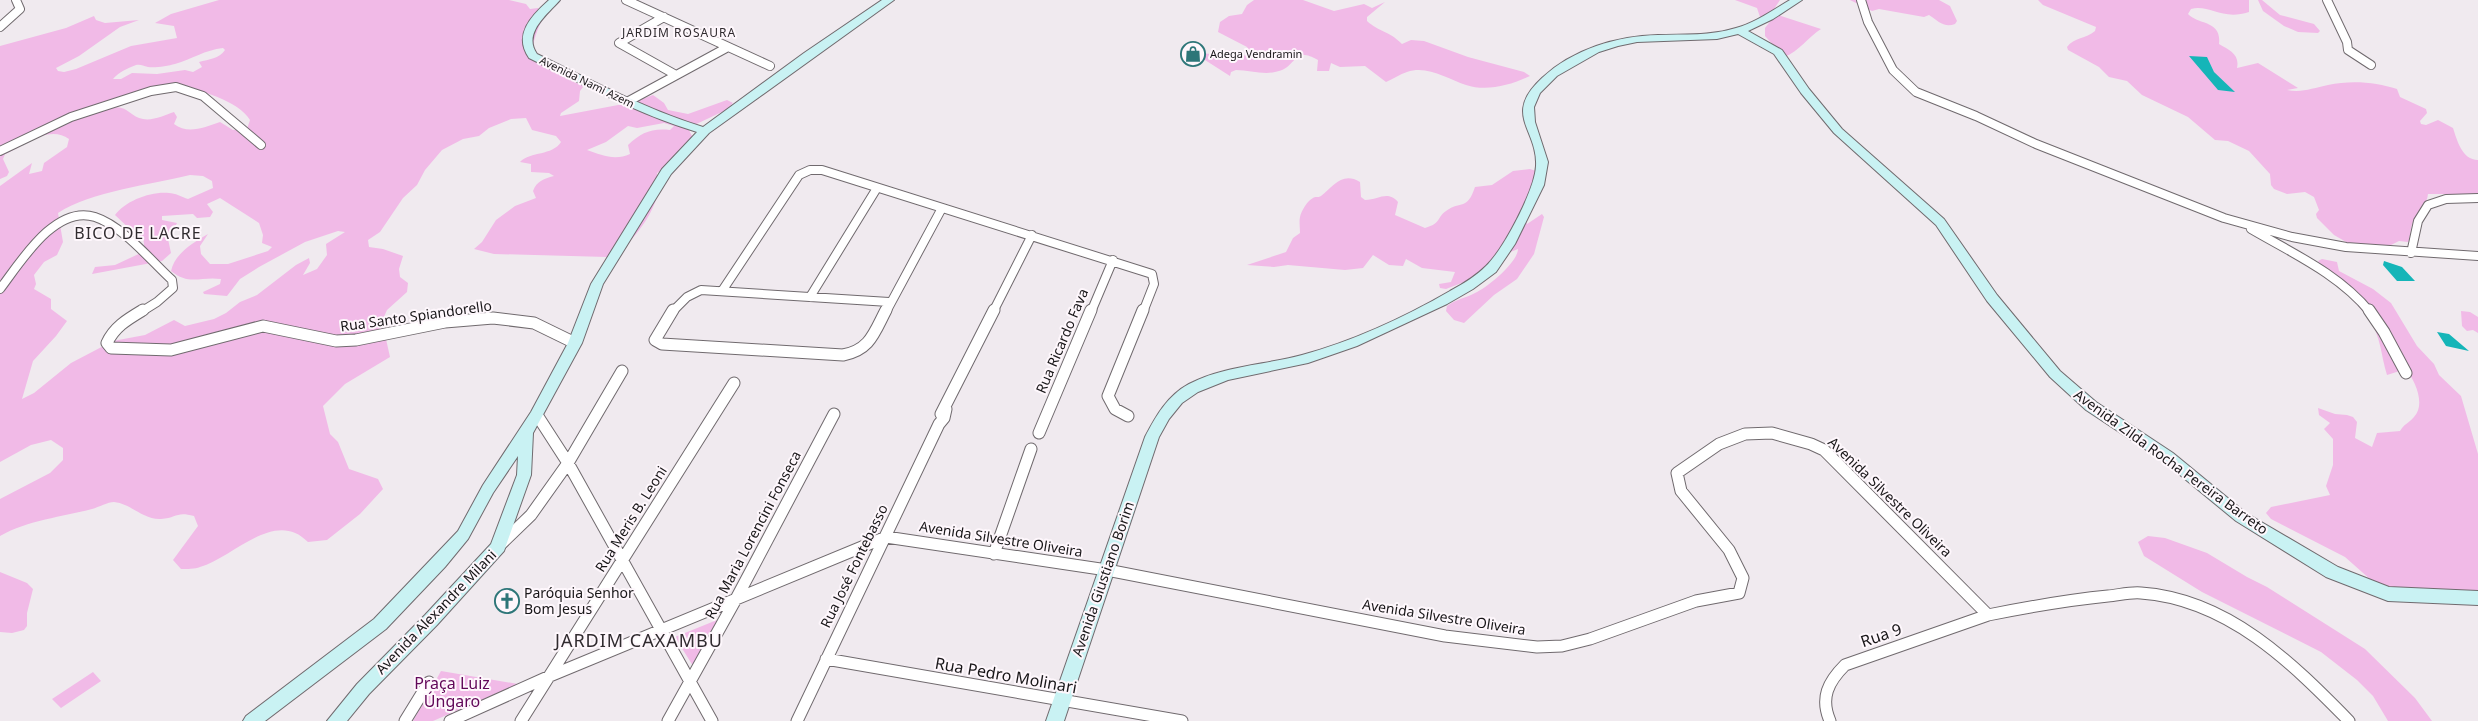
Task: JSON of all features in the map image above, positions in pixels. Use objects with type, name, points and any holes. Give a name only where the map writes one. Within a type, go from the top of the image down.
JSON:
[{"type":"main road","name":"Avenida Nami Azem","points":[[556,0],[539,18],[528,34],[527,50],[545,63],[627,102],[669,120],[705,131]]},
{"type":"main road","points":[[252,721],[355,645],[404,601],[463,535],[488,489],[537,415],[575,343],[597,284],[666,172],[705,131],[808,55],[889,0]]},
{"type":"main road","name":"Avenida Giustiano Borim","points":[[1055,721],[1152,437],[1160,418],[1173,402],[1200,384],[1221,377],[1289,364],[1340,347],[1389,326],[1451,295],[1490,269],[1503,254],[1538,190],[1542,162],[1527,115],[1528,102],[1542,84],[1556,72],[1591,50],[1613,42],[1629,39],[1701,36],[1739,31],[1767,18],[1797,0]]},
{"type":"main road","name":"Avenida Zilda Rocha Pereira Barreto","points":[[1739,31],[1778,52],[1805,91],[1838,131],[1940,222],[1992,298],[2055,374],[2091,406],[2168,457],[2241,517],[2332,572],[2388,594],[2478,598]]},
{"type":"main road","name":"Avenida Alexandre Milani","points":[[336,721],[362,689],[431,620],[498,547],[524,475],[526,434]]},
{"type":"street","points":[[0,27],[17,14],[19,7],[16,0]]},
{"type":"street","points":[[626,0],[770,66]]},
{"type":"street","points":[[1861,0],[1868,22],[1893,70],[1916,92],[2127,181],[2239,222],[2292,237],[2346,247],[2411,253],[2478,256]]},
{"type":"street","points":[[2327,0],[2347,42],[2348,50],[2371,66]]},
{"type":"street","points":[[664,17],[622,39],[619,43],[676,75]]},
{"type":"street","points":[[627,102],[728,47]]},
{"type":"street","points":[[0,150],[71,118],[151,91],[176,87],[203,96],[261,145]]},
{"type":"street","points":[[722,291],[790,188],[805,171],[822,170],[1113,260],[1152,274],[1155,279],[1108,396],[1115,409],[1128,416]]},
{"type":"street","points":[[810,297],[877,188]]},
{"type":"street","points":[[2411,253],[2418,220],[2428,203],[2444,197],[2478,198]]},
{"type":"street","points":[[890,302],[701,290],[682,298],[655,340],[662,344],[842,355],[858,352],[866,346],[942,208]]},
{"type":"street","name":"Rua Santo Spiandorello","points":[[0,289],[43,235],[67,220],[94,216],[105,221],[172,280],[173,288],[158,303],[117,327],[109,334],[107,343],[111,348],[171,350],[264,326],[336,341],[356,340],[482,318],[511,318],[533,323],[575,343]]},
{"type":"street","points":[[2239,222],[2335,280],[2368,308],[2387,334],[2406,373]]},
{"type":"street","name":"Rua José Fontebasso","points":[[796,721],[1032,235]]},
{"type":"street","points":[[2278,246],[2292,237]]},
{"type":"street","name":"Rua Ricardo Fava","points":[[1038,433],[1113,260]]},
{"type":"street","points":[[498,547],[531,515],[568,463],[622,372]]},
{"type":"street","name":"Rua Meris B. Leoni","points":[[521,721],[734,383]]},
{"type":"street","name":"Rua Maria Lorencini Fonseca","points":[[668,721],[736,599],[834,414]]},
{"type":"street","points":[[537,415],[568,463],[689,683],[712,721]]},
{"type":"street","name":"Avenida Silvestre Oliveira","points":[[886,537],[1107,570],[1445,636],[1537,647],[1562,646],[1590,639],[1696,601],[1739,593],[1743,578],[1729,550],[1681,491],[1677,474],[1720,443],[1746,435],[1772,431],[1804,440],[1824,450],[1988,615]]},
{"type":"street","points":[[994,554],[1031,449]]},
{"type":"street","points":[[450,721],[550,676],[886,537]]},
{"type":"street","points":[[1988,615],[2080,598],[2142,593],[2178,599],[2208,608],[2244,628],[2275,650],[2349,721]]},
{"type":"street","name":"Rua 9","points":[[1830,721],[1826,705],[1826,695],[1831,678],[1845,665],[1988,615]]},
{"type":"street","name":"Rua Pedro Molinari","points":[[826,660],[1182,721]]},
{"type":"street","points":[[405,721],[429,682]]},
{"type":"green space","points":[[219,0],[509,0],[526,4],[530,9],[538,8],[544,16],[539,26],[531,57],[554,72],[590,78],[580,91],[579,101],[561,113],[560,116],[634,102],[653,95],[664,103],[668,110],[688,114],[727,100],[733,103],[726,110],[688,128],[693,138],[668,166],[657,173],[657,196],[650,214],[638,232],[623,248],[607,257],[494,254],[474,249],[482,242],[496,220],[515,206],[536,198],[533,191],[536,185],[544,179],[554,176],[549,173],[531,172],[531,164],[520,162],[530,156],[547,152],[557,146],[561,142],[556,136],[532,130],[526,118],[511,119],[489,128],[479,136],[463,139],[442,150],[425,170],[417,185],[403,198],[380,232],[368,240],[369,247],[383,249],[403,256],[399,269],[400,277],[408,283],[407,292],[387,310],[382,321],[381,331],[386,339],[390,357],[345,384],[323,406],[330,434],[338,442],[349,469],[378,479],[383,489],[360,514],[327,540],[308,542],[295,533],[282,530],[268,532],[213,562],[198,568],[181,569],[173,560],[198,526],[194,516],[180,514],[155,519],[114,502],[22,526],[0,536],[0,499],[50,473],[63,460],[63,448],[51,440],[31,445],[0,462],[0,186],[32,163],[29,174],[42,171],[44,163],[67,147],[69,139],[61,135],[45,135],[5,154],[3,159],[9,172],[7,176],[0,179],[0,46],[66,28],[94,16],[96,20],[105,23],[139,20],[120,27],[79,56],[56,68],[58,71],[64,72],[76,69],[131,46],[177,38],[174,26],[155,23],[171,14]],"holes":[[[223,48],[225,50],[217,57],[199,62],[202,67],[193,72],[185,70],[157,74],[132,73],[121,79],[113,79],[121,72],[136,65],[148,67],[169,65]],[[178,86],[207,93],[228,102],[245,113],[250,120],[247,129],[233,130],[220,122],[191,130],[174,124],[177,117],[174,112],[147,119],[139,118],[125,109],[111,108]],[[664,123],[674,126],[670,130],[657,130],[642,134],[628,145],[630,154],[624,156],[608,156],[587,150],[606,142],[628,126],[637,128]],[[190,175],[203,176],[212,181],[213,188],[188,199],[174,194],[162,193],[147,195],[125,205],[115,215],[135,234],[143,237],[145,251],[115,265],[95,267],[92,274],[162,261],[171,253],[168,239],[177,223],[162,220],[162,216],[193,214],[197,218],[210,217],[213,212],[207,204],[220,198],[259,223],[263,235],[262,243],[272,247],[268,251],[228,264],[210,264],[201,254],[200,246],[208,234],[191,245],[176,259],[171,271],[177,276],[195,280],[221,279],[220,284],[203,292],[204,294],[227,296],[240,279],[305,242],[338,231],[345,232],[326,244],[327,255],[317,269],[303,275],[310,263],[309,258],[296,265],[257,295],[240,302],[226,313],[214,319],[185,326],[174,320],[145,335],[113,341],[71,363],[34,393],[22,399],[33,361],[67,321],[51,309],[51,299],[34,289],[36,284],[34,275],[44,262],[57,255],[63,242],[58,213],[87,199]]]},
{"type":"green space","points":[[1254,0],[1303,0],[1334,11],[1364,4],[1372,8],[1385,2],[1367,17],[1367,21],[1402,44],[1411,40],[1424,41],[1468,57],[1524,72],[1530,76],[1507,85],[1482,88],[1466,85],[1430,71],[1415,70],[1386,82],[1365,66],[1340,67],[1331,63],[1329,71],[1317,71],[1318,60],[1303,55],[1299,56],[1282,70],[1266,73],[1236,70],[1231,72],[1230,76],[1194,53],[1213,54],[1228,50],[1241,56],[1247,55],[1249,50],[1247,47],[1218,32],[1220,22],[1229,16],[1242,14],[1247,5]]},
{"type":"green space","points":[[1735,0],[1780,0],[1774,9],[1778,15],[1821,29],[1795,51],[1784,57],[1765,36],[1765,28],[1772,19],[1761,20],[1757,8]]},
{"type":"green space","points":[[1850,0],[1939,0],[1950,6],[1957,21],[1955,24],[1948,25],[1929,15],[1924,17],[1879,9],[1872,11]]},
{"type":"green space","points":[[2038,0],[2249,0],[2249,12],[2231,15],[2198,8],[2191,9],[2188,14],[2217,31],[2219,44],[2235,56],[2237,68],[2258,63],[2298,88],[2287,90],[2303,91],[2337,83],[2354,82],[2372,83],[2397,89],[2400,97],[2426,109],[2427,113],[2420,121],[2421,124],[2426,125],[2438,120],[2453,128],[2464,153],[2472,159],[2478,160],[2478,198],[2455,194],[2428,194],[2424,205],[2413,222],[2408,242],[2399,241],[2389,246],[2348,243],[2334,235],[2317,218],[2316,214],[2319,210],[2314,197],[2305,192],[2287,194],[2274,189],[2271,185],[2270,174],[2249,151],[2228,141],[2215,140],[2188,117],[2142,95],[2127,81],[2109,77],[2099,67],[2068,50],[2067,47],[2070,44],[2092,34],[2096,27],[2043,5]]},
{"type":"green space","points":[[2258,0],[2262,0],[2280,15],[2314,24],[2320,31],[2318,33],[2298,32],[2284,26],[2263,11]]},
{"type":"green space","points":[[1530,169],[1536,171],[1526,221],[1527,224],[1542,214],[1544,217],[1534,254],[1517,279],[1494,295],[1464,323],[1454,320],[1446,311],[1447,306],[1472,295],[1494,280],[1513,261],[1518,249],[1508,253],[1490,272],[1446,289],[1440,288],[1439,284],[1451,282],[1455,272],[1422,268],[1406,259],[1403,266],[1389,265],[1373,255],[1363,268],[1345,270],[1288,265],[1274,267],[1247,265],[1286,252],[1293,238],[1300,233],[1300,217],[1307,203],[1314,197],[1321,196],[1343,179],[1354,179],[1360,182],[1361,197],[1365,200],[1383,196],[1394,198],[1398,202],[1395,215],[1425,228],[1436,222],[1446,211],[1466,202],[1475,187],[1492,185],[1513,171]]},
{"type":"green space","points":[[2322,259],[2337,262],[2339,271],[2373,289],[2391,303],[2417,346],[2434,364],[2439,375],[2461,396],[2478,454],[2478,593],[2392,588],[2371,580],[2345,557],[2271,519],[2266,513],[2271,507],[2330,495],[2326,486],[2333,465],[2333,439],[2324,429],[2330,423],[2319,415],[2318,408],[2335,414],[2353,417],[2357,422],[2355,438],[2372,447],[2377,433],[2400,431],[2414,417],[2419,406],[2416,386],[2406,369],[2387,375],[2373,326],[2363,311],[2318,261]]},
{"type":"green space","points":[[2461,311],[2470,312],[2478,317],[2478,333],[2473,330],[2467,331],[2462,326]]},
{"type":"green space","points":[[2148,536],[2165,538],[2207,553],[2267,587],[2365,649],[2415,698],[2432,721],[2388,721],[2373,696],[2357,680],[2321,652],[2202,592],[2144,556],[2138,542]]},
{"type":"green space","points":[[0,572],[27,583],[33,589],[27,613],[27,626],[24,630],[12,633],[0,632]]},
{"type":"green space","points":[[717,620],[693,666],[675,637]]},
{"type":"green space","name":"Praça Luiz Úngaro","points":[[441,671],[518,684],[433,721],[413,721]]},
{"type":"green space","points":[[93,672],[101,681],[61,708],[52,699]]},
{"type":"water","points":[[2189,56],[2207,57],[2214,72],[2235,92],[2218,90]]},
{"type":"water","points":[[2384,261],[2402,267],[2415,281],[2397,281],[2383,265]]},
{"type":"water","points":[[2437,332],[2449,334],[2469,351],[2446,346]]},
{"type":"place","name":"Adega Vendramin","points":[[1193,54]]},
{"type":"place","name":"Paróquia Senhor Bom Jesus","points":[[507,601]]},
{"type":"district","name":"JARDIM ROSAURA","points":[[679,33]]},
{"type":"district","name":"BICO DE LACRE","points":[[138,233]]},
{"type":"district","name":"JARDIM CAXAMBU","points":[[639,641]]}]
